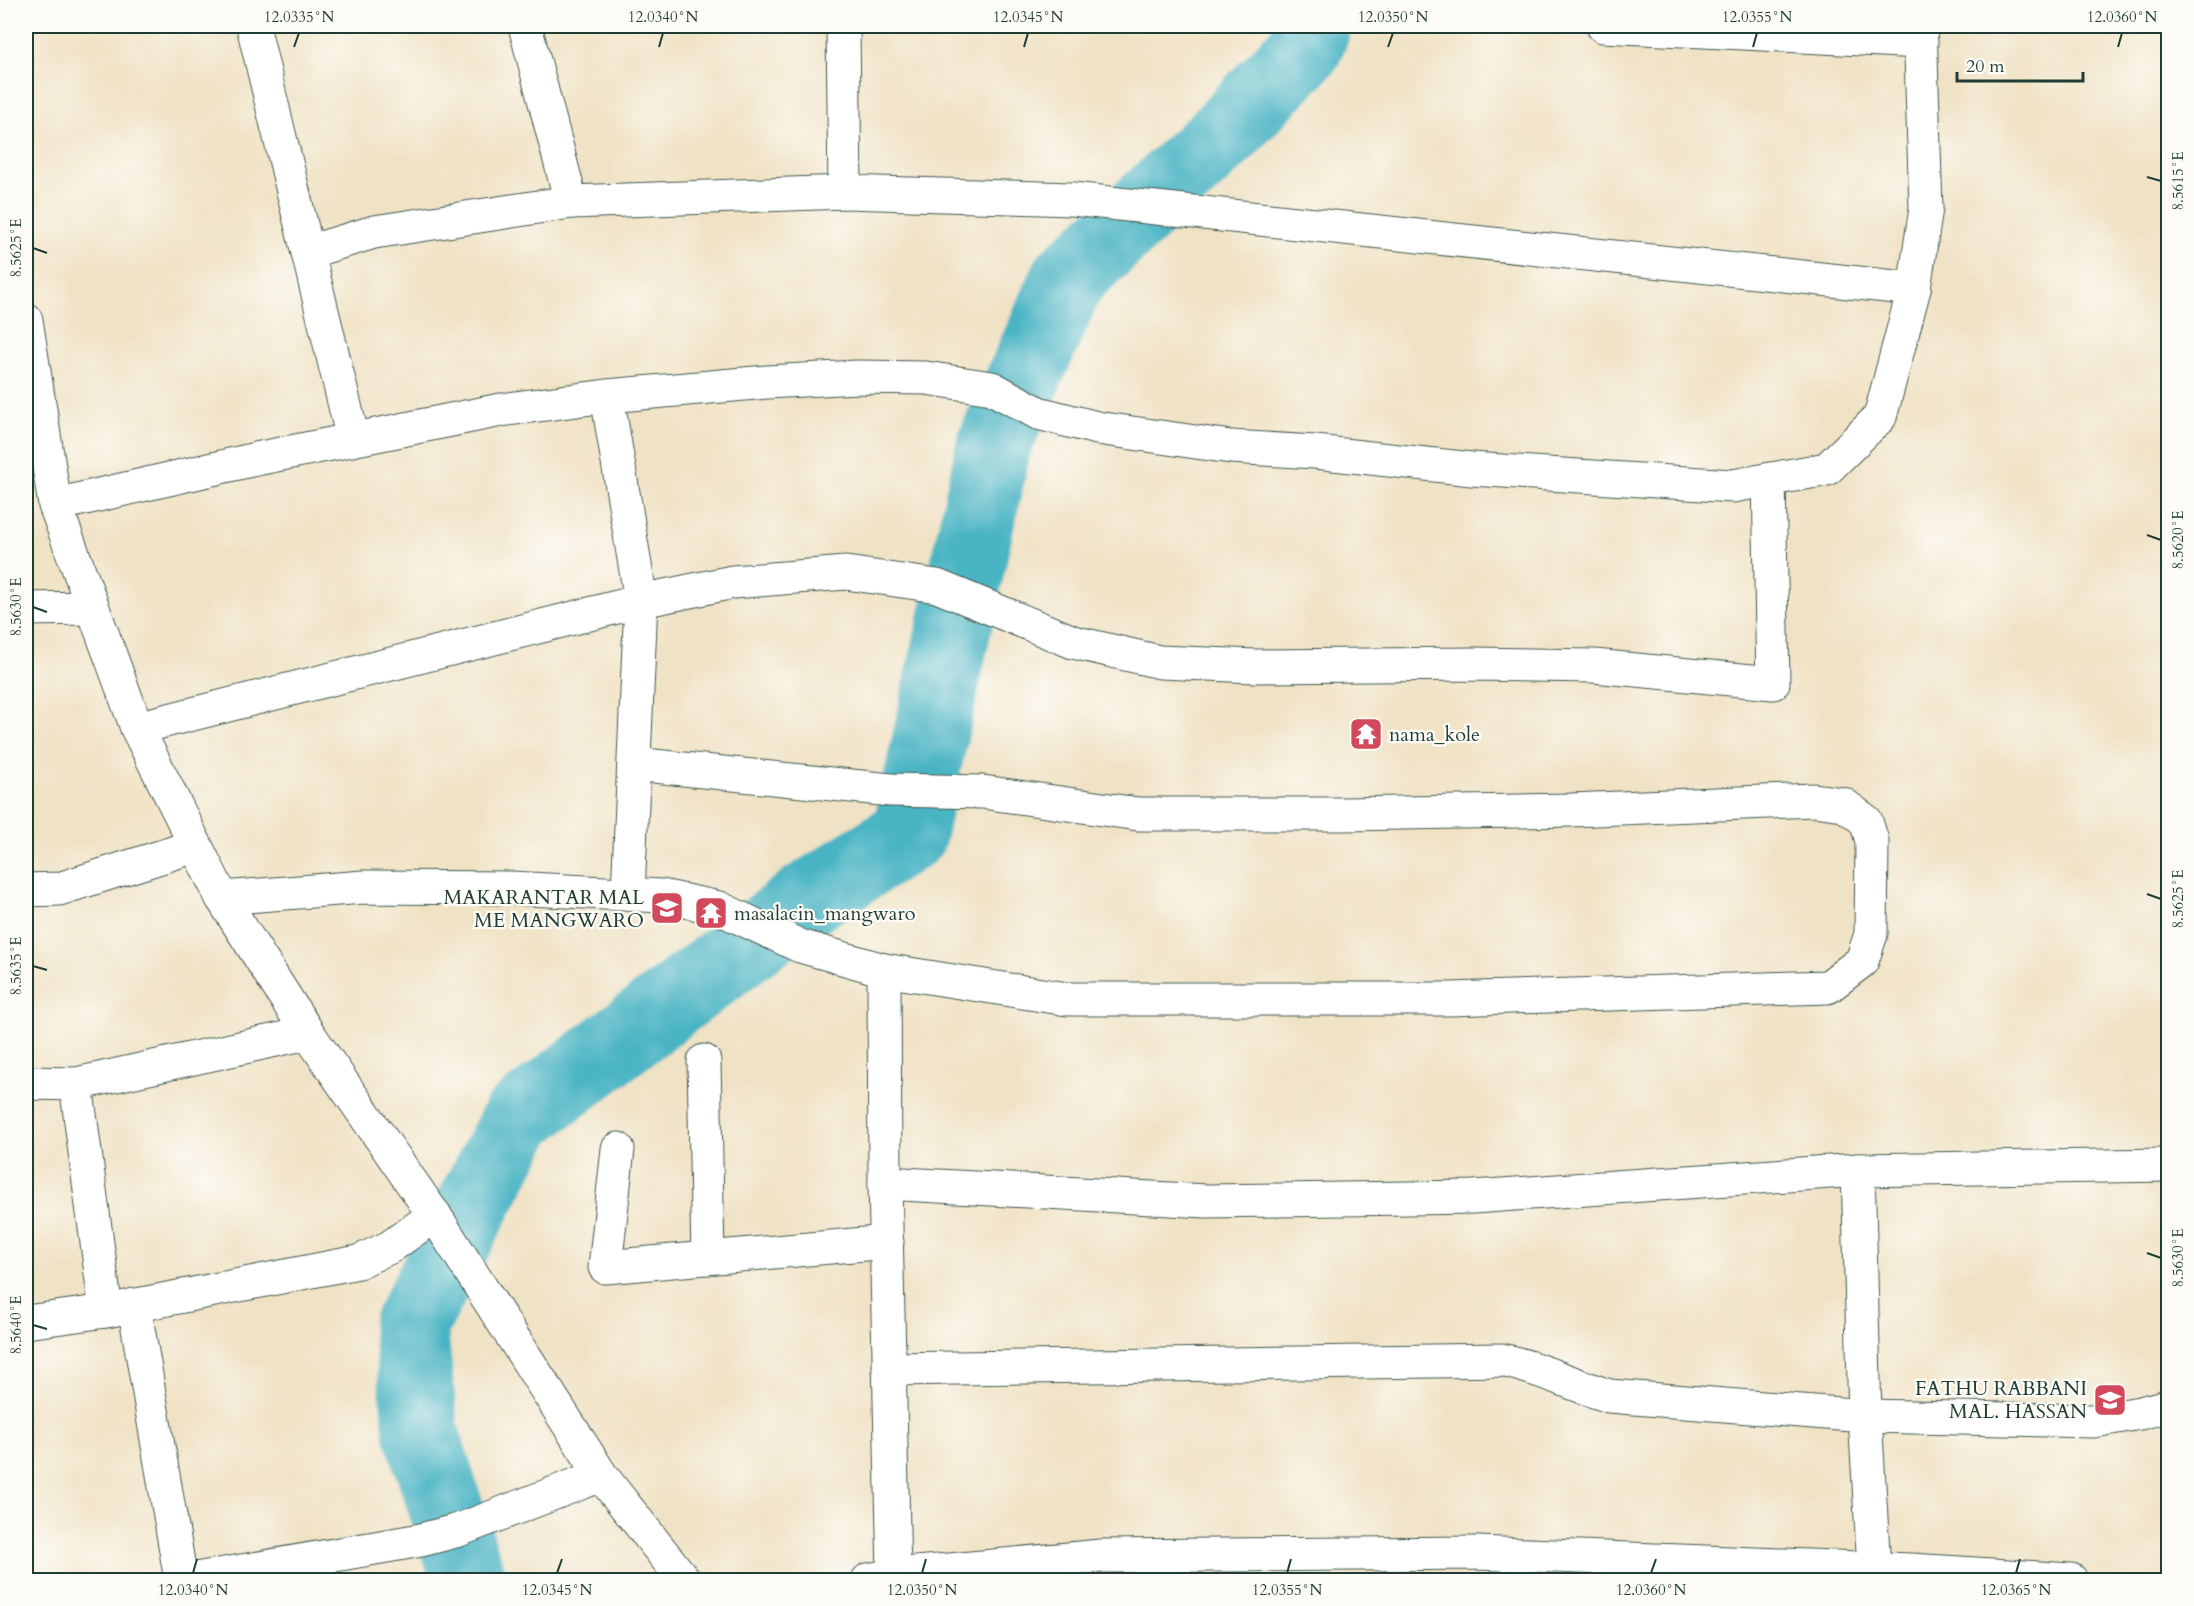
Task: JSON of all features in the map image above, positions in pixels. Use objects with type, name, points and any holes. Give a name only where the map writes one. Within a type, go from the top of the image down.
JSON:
[{"type":"street","points":[[252,26],[353,440]]},
{"type":"street","points":[[525,26],[571,202]]},
{"type":"street","points":[[843,26],[845,192]]},
{"type":"street","points":[[55,505],[256,459],[501,410],[607,396],[767,382],[857,377],[926,378],[992,388],[1038,413],[1097,428],[1231,447],[1315,452],[1472,469],[1733,486],[1827,469],[1880,417],[1914,289],[1926,208],[1921,34],[1603,26]]},
{"type":"street","points":[[308,252],[374,232],[571,202],[845,192],[1072,199],[1914,289]]},
{"type":"street","points":[[26,320],[55,505],[137,728],[222,898],[308,1033],[437,1218],[601,1475],[684,1581]]},
{"type":"street","points":[[607,396],[641,602],[628,894]]},
{"type":"street","points":[[137,728],[641,602],[733,582],[846,573],[937,586],[1073,642],[1160,662],[1255,666],[1474,664],[1594,666],[1773,683],[1769,479]]},
{"type":"street","points":[[26,609],[93,608]]},
{"type":"street","points":[[222,898],[364,887],[511,888],[661,896],[719,908],[800,946],[885,970],[1067,999],[1450,999],[1828,987],[1862,961],[1871,934],[1872,841],[1866,821],[1843,804],[1814,800],[1571,810],[1344,814],[1138,814],[983,792],[891,790],[634,764]]},
{"type":"street","points":[[26,890],[59,889],[195,846]]},
{"type":"street","points":[[885,970],[885,1184],[889,1369],[881,1578],[1101,1556],[1477,1553],[1874,1569],[1911,1575],[2071,1581]]},
{"type":"street","points":[[26,1083],[76,1084],[308,1033]]},
{"type":"street","points":[[704,1061],[708,1258]]},
{"type":"street","points":[[76,1084],[120,1308],[181,1581]]},
{"type":"street","points":[[618,1149],[605,1267],[887,1242]]},
{"type":"street","points":[[885,1184],[1229,1201],[1473,1197],[1858,1170],[2169,1166]]},
{"type":"street","points":[[1858,1170],[1865,1416],[1874,1569]]},
{"type":"street","points":[[26,1322],[120,1308],[358,1262],[390,1247],[437,1218]]},
{"type":"street","points":[[889,1369],[1501,1360],[1521,1363],[1578,1387],[1609,1396],[1865,1416],[2094,1421],[2169,1406]]},
{"type":"street","points":[[190,1581],[421,1540],[459,1530],[601,1475]]},
{"type":"waterway","points":[[469,1580],[421,1431],[410,1326],[519,1118],[809,898],[909,834],[994,445],[1069,277],[1218,140],[1305,48],[1314,26]]},
{"type":"place","name":"nama_kole","points":[[1366,734]]},
{"type":"place","name":"MAKARANTAR MAL ME MANGWARO","points":[[667,908]]},
{"type":"place","name":"masalacin_mangwaro","points":[[711,913]]},
{"type":"place","name":"FATHU RABBANI MAL. HASSAN","points":[[2110,1400]]}]
